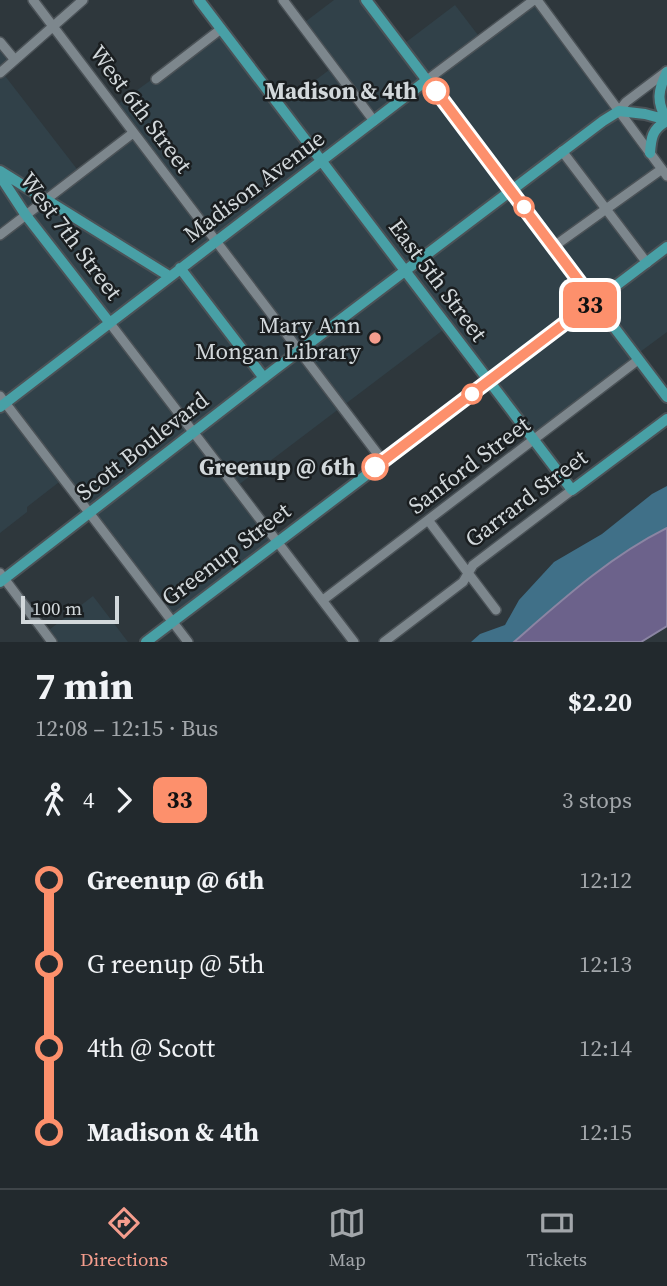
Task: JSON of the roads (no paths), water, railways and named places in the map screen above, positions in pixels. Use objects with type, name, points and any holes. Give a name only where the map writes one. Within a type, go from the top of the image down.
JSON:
[{"type":"main road","name":"East 5th Street","points":[[199,0],[572,490]]},
{"type":"main road","points":[[366,0],[667,397]]},
{"type":"main road","points":[[667,71],[658,98],[667,120]]},
{"type":"main road","name":"Madison Avenue","points":[[2,402],[169,275],[217,242],[427,80]]},
{"type":"main road","points":[[562,151],[619,111],[667,120]]},
{"type":"main road","points":[[650,153],[655,130],[667,120]]},
{"type":"main road","name":"Scott Boulevard","points":[[1,578],[90,513],[562,151]]},
{"type":"main road","points":[[0,174],[169,275]]},
{"type":"main road","name":"West 7th Street","points":[[0,174],[25,214],[109,322]]},
{"type":"main road","name":"Greenup Street","points":[[146,642],[667,247]]},
{"type":"main road","points":[[180,268],[264,377]]},
{"type":"main road","name":"Garrard Street","points":[[572,490],[667,419]]},
{"type":"street","name":"West 6th Street","points":[[33,0],[383,461]]},
{"type":"street","points":[[0,73],[83,0]]},
{"type":"street","points":[[283,0],[374,121]]},
{"type":"street","points":[[535,0],[666,174],[606,208],[553,247]]},
{"type":"street","name":"Madison Avenue","points":[[427,80],[535,0]]},
{"type":"street","points":[[156,79],[221,29]]},
{"type":"street","points":[[0,42],[15,60]]},
{"type":"street","points":[[619,111],[626,102],[667,71]]},
{"type":"street","points":[[0,235],[133,133]]},
{"type":"street","points":[[562,151],[647,262]]},
{"type":"street","points":[[109,322],[354,642]]},
{"type":"street","name":"Sanford Street","points":[[323,600],[638,360]]},
{"type":"street","points":[[2,402],[188,642]]},
{"type":"street","name":"Garrard Street","points":[[384,642],[463,582],[472,565],[572,490]]},
{"type":"street","points":[[428,520],[496,610]]},
{"type":"street","points":[[1,578],[52,642]]},
{"type":"place","name":"Madison & 4th","points":[[436,91]]},
{"type":"place","name":"Mary Ann Mongan Library","points":[[375,338]]},
{"type":"place","name":"Greenup @ 6th","points":[[375,467]]}]
